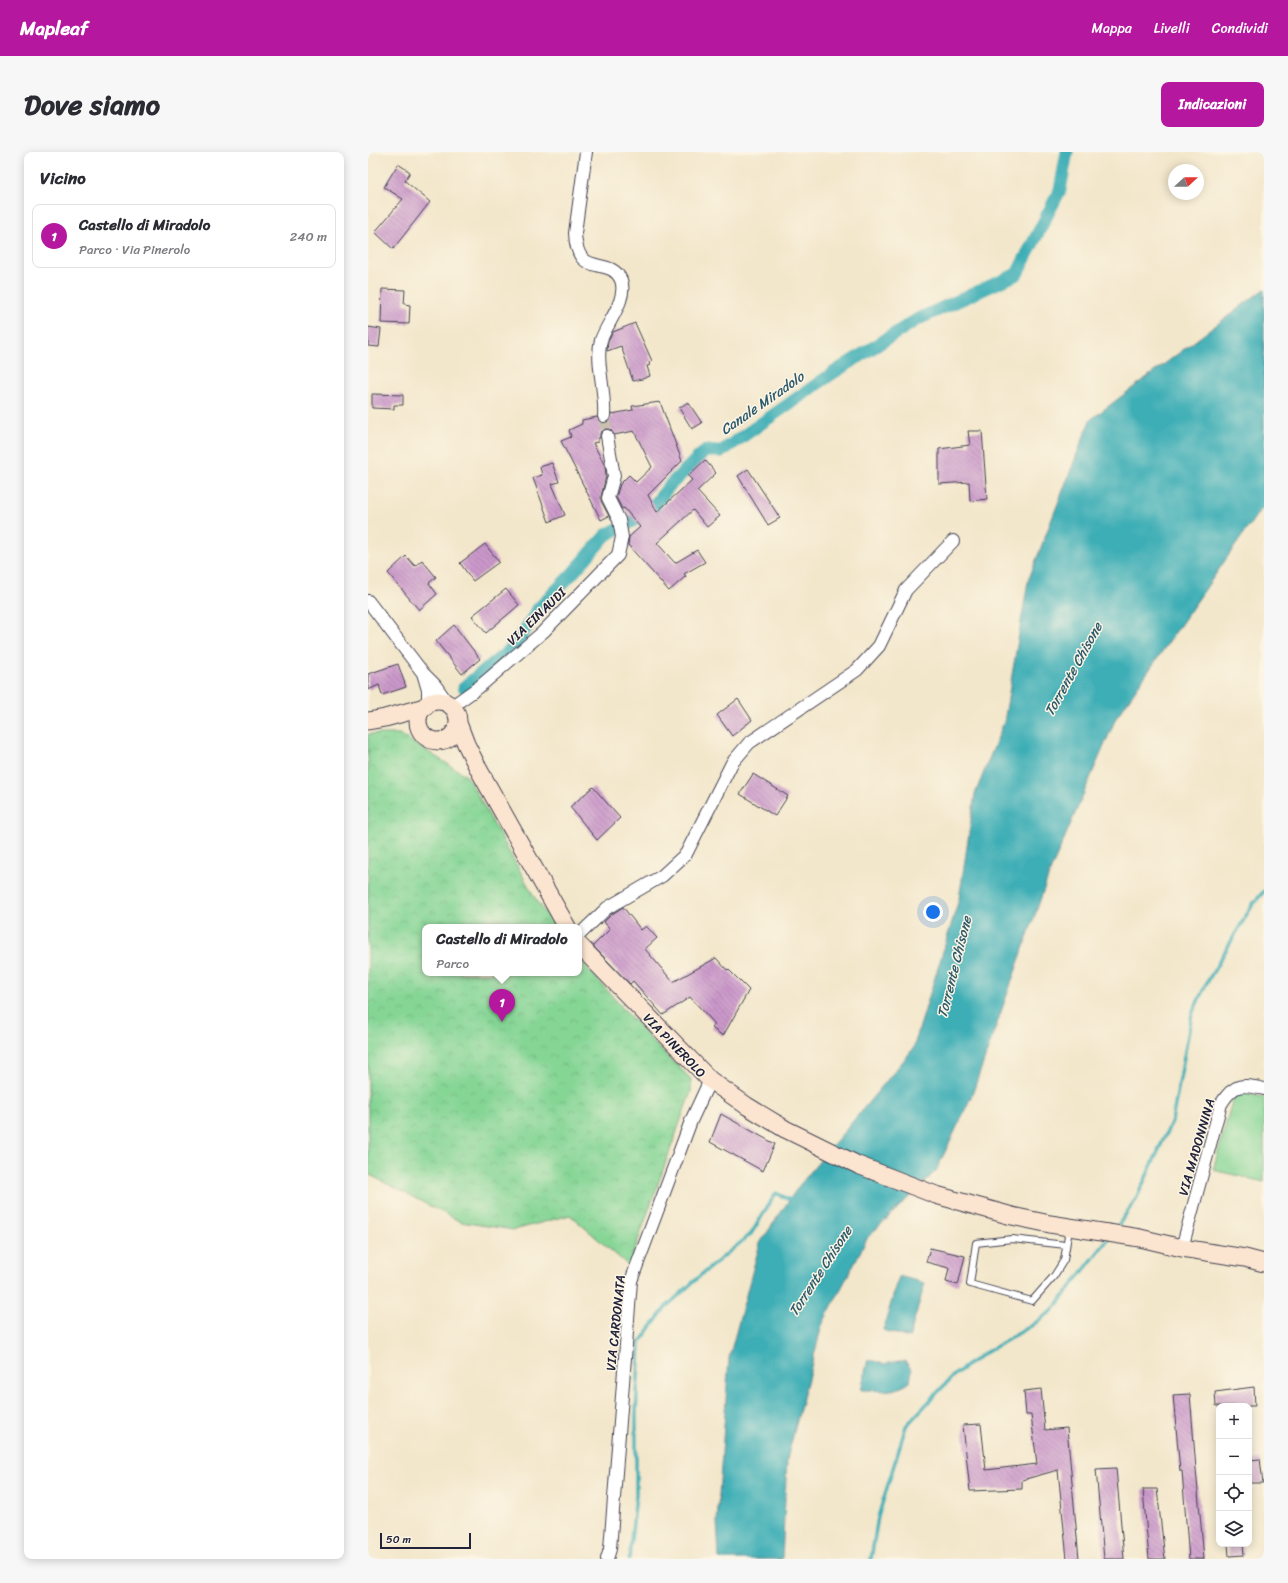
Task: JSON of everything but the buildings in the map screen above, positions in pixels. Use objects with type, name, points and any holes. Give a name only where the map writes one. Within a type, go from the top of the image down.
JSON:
[{"type":"street","points":[[586,152],[575,233],[578,253],[584,260],[591,264],[609,269],[616,273],[621,281],[622,288],[618,307],[605,331],[601,342],[600,364],[605,405],[604,416]]},
{"type":"street","name":"VIA EINAUDI","points":[[450,706],[479,687],[543,632],[618,554],[620,546],[620,526],[608,498],[614,476],[607,436]]},
{"type":"street","points":[[582,932],[607,908],[662,876],[686,854],[732,763],[749,743],[857,670],[879,646],[906,590],[953,541]]},
{"type":"street","points":[[368,601],[423,673],[435,685],[456,713],[466,744],[479,770],[565,924]]},
{"type":"street","points":[[423,673],[428,690],[426,705],[419,717],[420,728],[423,734],[434,741],[454,749],[479,770]]},
{"type":"street","points":[[368,721],[385,718],[438,701],[450,706]]},
{"type":"street","points":[[385,718],[420,728]]},
{"type":"street","points":[[434,741],[447,739],[452,735],[458,723]]},
{"type":"street","name":"VIA PINEROLO","points":[[582,947],[710,1080],[746,1106],[785,1129],[858,1165],[936,1195],[1012,1216],[1140,1238],[1182,1248],[1245,1258],[1264,1263]]},
{"type":"street","name":"VIA CARDONATA","points":[[607,1559],[610,1549],[631,1281],[691,1121],[710,1080]]},
{"type":"street","name":"VIA MADONNINA","points":[[1182,1248],[1221,1104],[1228,1092],[1240,1086],[1264,1089]]},
{"type":"lane","points":[[1066,1245],[1012,1239],[976,1243],[970,1284],[1032,1301],[1054,1276],[1064,1260],[1066,1245],[1077,1228]]},
{"type":"green space","points":[[368,734],[399,734],[467,776],[535,898],[553,924],[422,924],[422,976],[582,976],[582,962],[657,1046],[691,1079],[691,1091],[629,1266],[570,1215],[514,1230],[461,1222],[368,1174]]},
{"type":"green space","points":[[1241,1093],[1264,1097],[1264,1182],[1213,1170],[1233,1098]]},
{"type":"water","name":"Torrente Chisone","points":[[1264,289],[1264,506],[1116,718],[1050,872],[972,1095],[936,1171],[868,1237],[822,1325],[787,1459],[782,1559],[719,1559],[717,1521],[729,1358],[760,1243],[798,1187],[913,1049],[959,899],[975,794],[1004,722],[1028,581],[1090,420]]},
{"type":"water","points":[[899,1276],[925,1283],[909,1338],[883,1330]]},
{"type":"water","points":[[868,1359],[884,1364],[905,1361],[912,1370],[910,1382],[904,1386],[892,1390],[861,1390]]},
{"type":"waterway","name":"Canale Miradolo","points":[[464,687],[515,646],[538,609],[572,574],[606,535],[648,513],[670,485],[705,451],[722,451],[833,373],[918,319],[1017,274],[1060,190],[1067,152]]},
{"type":"waterway","points":[[1115,1230],[1136,1199],[1172,1121],[1192,1014],[1206,984],[1253,904],[1264,891]]},
{"type":"waterway","points":[[629,1559],[636,1496],[636,1415],[640,1342],[666,1307],[702,1274],[751,1234],[776,1193],[790,1200]]},
{"type":"waterway","points":[[871,1559],[878,1517],[906,1426],[954,1375],[980,1356],[1031,1326],[1052,1311],[1109,1238]]},
{"type":"tunnel","points":[[604,416],[607,436]]},
{"type":"place","name":"Castello di Miradolo","points":[[502,1022]]}]
